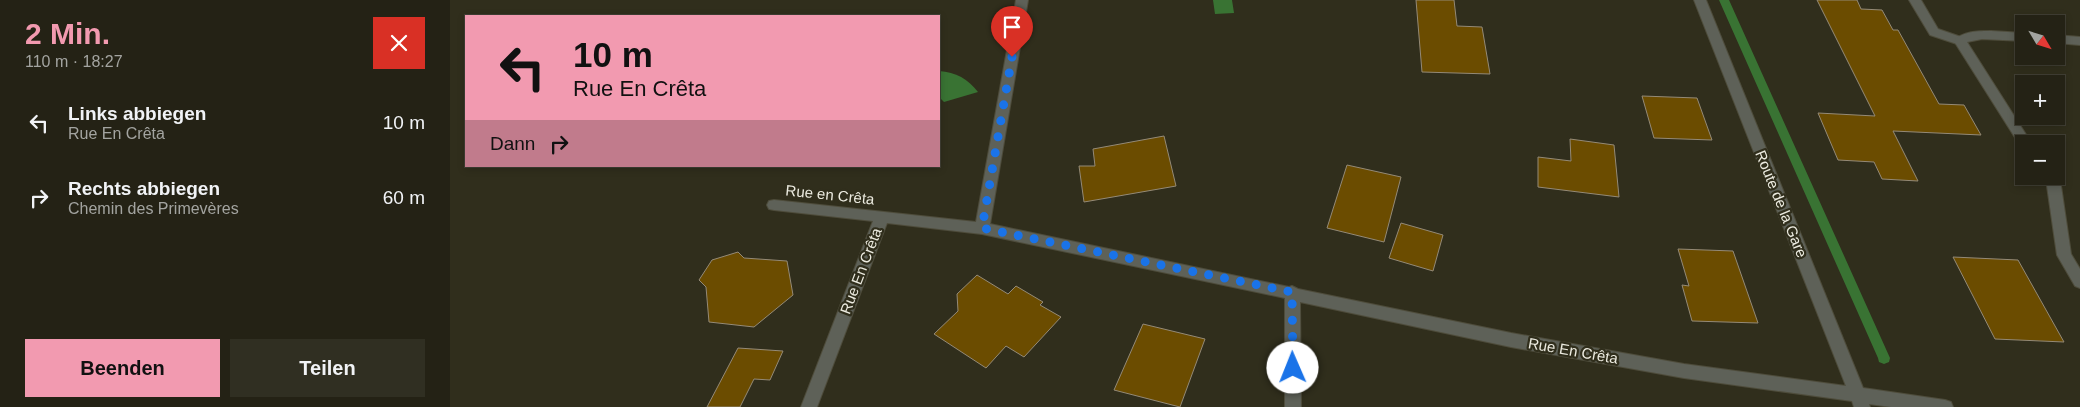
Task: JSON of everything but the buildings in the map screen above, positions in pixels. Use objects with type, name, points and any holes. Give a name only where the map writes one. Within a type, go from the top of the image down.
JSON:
[{"type":"street","points":[[982,228],[1022,0]]},
{"type":"street","name":"Route de la Gare","points":[[1700,0],[1859,400]]},
{"type":"street","points":[[1915,0],[1934,32],[1960,41],[2020,135]]},
{"type":"street","points":[[1960,41],[1965,38],[1990,35],[2015,36]]},
{"type":"street","points":[[2065,40],[2080,41]]},
{"type":"street","points":[[2053,185],[2064,254],[2080,282]]},
{"type":"street","name":"Rue en Crêta","points":[[774,205],[882,217]]},
{"type":"street","name":"Rue En Crêta","points":[[809,407],[882,217],[982,228],[1292,292],[1511,340],[1684,371],[1859,400],[1945,407]]},
{"type":"street","points":[[1292,292],[1293,407]]},
{"type":"shaded area","points":[[1213,0],[1232,0],[1234,13],[1215,14]]},
{"type":"shaded area","points":[[940,71],[961,77],[978,92],[944,102],[940,98]]},
{"type":"waterway","points":[[1724,0],[1884,358]]},
{"type":"route","points":[[1012,57],[982,228],[1292,292],[1293,368]]}]
